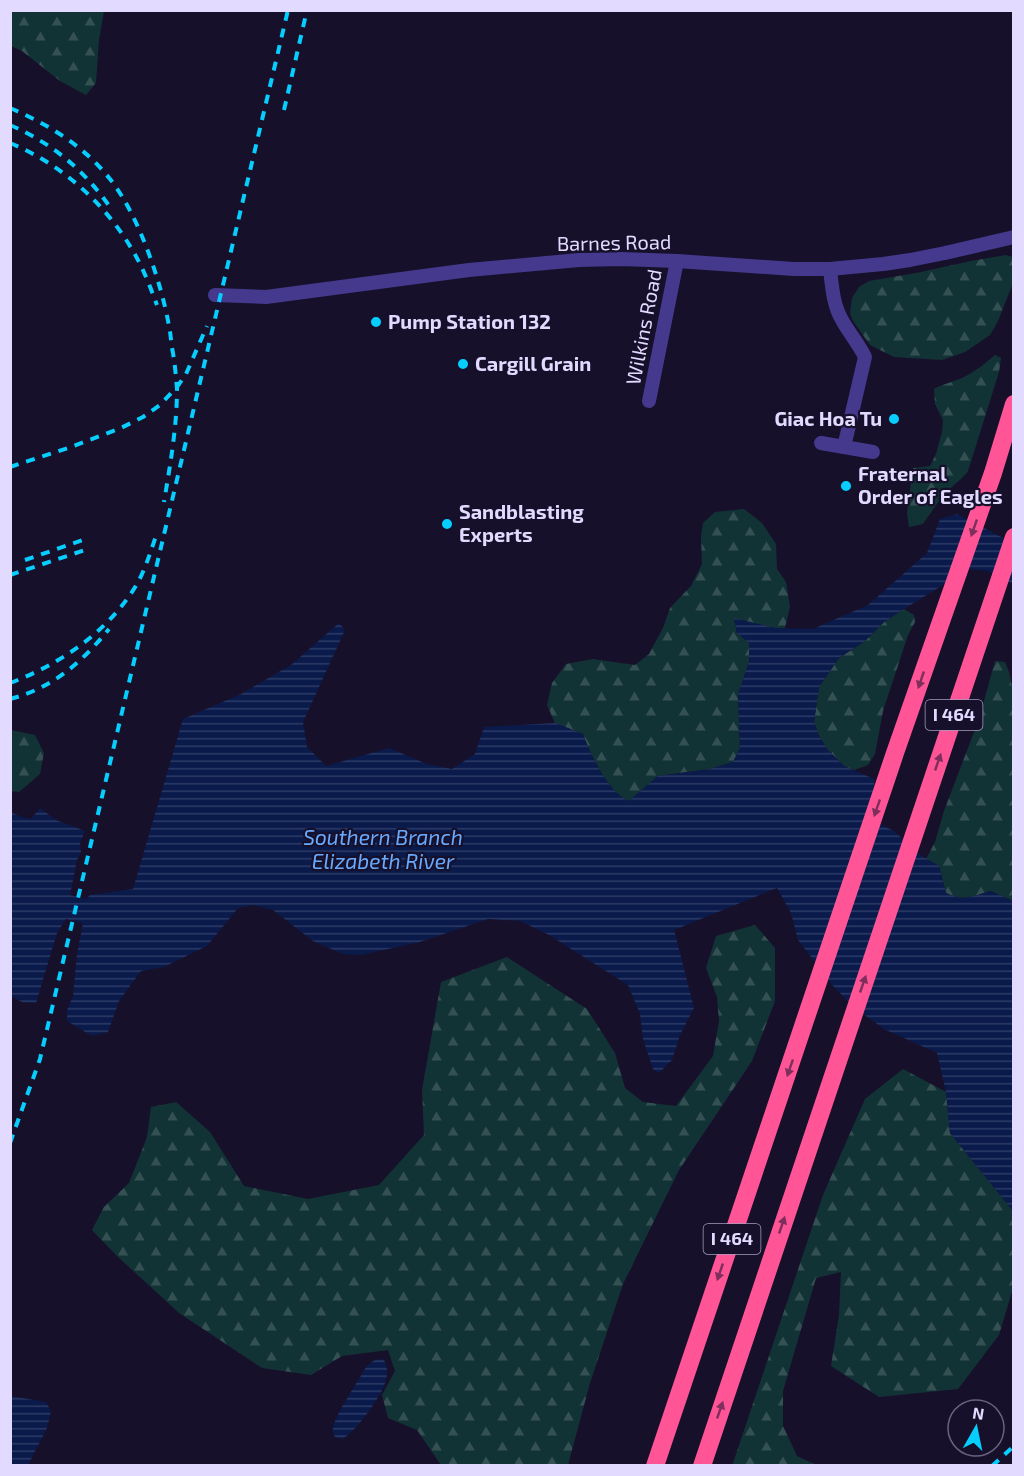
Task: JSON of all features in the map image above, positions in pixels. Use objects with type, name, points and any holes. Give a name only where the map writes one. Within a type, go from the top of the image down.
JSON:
[{"type":"highway","name":"I 464","points":[[655,1466],[895,753],[993,473],[1014,404]]},
{"type":"highway","name":"I 464","points":[[702,1466],[1014,537]]},
{"type":"street","name":"Barnes Road","points":[[215,296],[266,297],[469,270],[579,260],[677,261],[794,269],[830,269],[883,264],[945,254],[1014,237]]},
{"type":"street","name":"Wilkins Road","points":[[649,400],[677,261]]},
{"type":"street","points":[[830,269],[832,294],[841,319],[865,357],[844,447]]},
{"type":"street","points":[[821,443],[873,452]]},
{"type":"green space","points":[[10,11],[104,11],[96,83],[86,95],[60,81],[22,51],[11,46]]},
{"type":"green space","points":[[1006,255],[1013,257],[1013,283],[998,321],[990,335],[965,352],[942,360],[894,357],[870,345],[853,321],[850,313],[852,298],[859,287],[869,281]]},
{"type":"green space","points":[[995,355],[1001,358],[999,372],[968,471],[943,497],[923,524],[909,527],[907,513],[913,468],[930,466],[942,432],[943,420],[935,404],[934,389],[966,376]]},
{"type":"green space","points":[[744,509],[762,523],[776,544],[777,569],[786,582],[790,607],[785,628],[734,619],[737,633],[749,643],[749,661],[738,695],[740,748],[733,762],[710,769],[658,776],[629,801],[618,794],[607,781],[583,734],[555,723],[547,705],[552,683],[566,664],[593,659],[635,665],[649,654],[663,628],[670,608],[691,586],[702,564],[703,523],[715,512]]},
{"type":"green space","points":[[904,609],[914,615],[915,622],[908,635],[883,711],[875,754],[868,765],[854,770],[844,766],[827,749],[819,736],[814,722],[819,687],[839,658],[865,641],[884,622]]},
{"type":"green space","points":[[995,661],[1005,662],[1014,696],[1013,901],[991,891],[963,898],[952,896],[946,893],[939,866],[926,859],[935,842],[944,811],[979,719]]},
{"type":"green space","points":[[11,730],[35,735],[44,753],[40,774],[19,792],[11,791]]},
{"type":"green space","points":[[755,925],[775,948],[775,1001],[752,1061],[679,1170],[623,1284],[590,1383],[568,1465],[441,1465],[417,1430],[388,1418],[382,1395],[395,1371],[388,1350],[342,1356],[311,1375],[262,1368],[179,1313],[92,1230],[104,1207],[129,1183],[147,1137],[151,1107],[176,1102],[210,1132],[244,1186],[308,1199],[379,1185],[424,1135],[422,1090],[441,982],[507,957],[587,1009],[615,1053],[625,1088],[643,1102],[676,1106],[713,1056],[719,1021],[717,997],[706,968],[716,936]]},
{"type":"green space","points":[[903,1069],[946,1092],[950,1133],[1013,1211],[1013,1288],[999,1335],[958,1389],[879,1397],[831,1366],[839,1315],[841,1272],[816,1278],[783,1391],[783,1426],[797,1456],[816,1465],[732,1466],[823,1195],[865,1099]]},
{"type":"water","name":"Southern Branch Elizabeth River","points":[[957,514],[1005,539],[1013,540],[1013,584],[988,571],[969,569],[884,622],[865,641],[839,658],[819,687],[814,722],[827,749],[844,766],[874,779],[876,822],[894,831],[919,854],[939,866],[946,893],[963,898],[991,891],[1013,901],[1013,1211],[950,1133],[946,1092],[937,1053],[884,1029],[855,1008],[834,987],[798,940],[791,913],[777,888],[674,930],[694,1008],[680,1035],[672,1060],[659,1073],[653,1069],[643,1039],[640,1014],[628,985],[549,935],[520,921],[488,919],[420,942],[361,955],[343,954],[313,941],[273,910],[253,905],[238,908],[207,946],[164,967],[141,971],[119,1001],[108,1032],[92,1036],[67,1021],[67,1010],[73,996],[83,923],[66,919],[57,933],[36,1003],[22,1002],[11,996],[10,812],[31,819],[40,808],[56,820],[85,831],[80,843],[81,852],[77,860],[70,895],[86,899],[90,895],[133,889],[183,719],[241,694],[291,665],[339,623],[345,630],[303,722],[307,747],[326,766],[389,748],[427,764],[452,769],[475,754],[484,727],[555,723],[583,734],[607,781],[618,794],[629,801],[658,776],[710,769],[733,762],[740,748],[738,695],[749,661],[749,643],[737,633],[734,618],[775,628],[813,629],[868,605],[927,553],[940,519]]},
{"type":"water","points":[[379,1359],[384,1360],[387,1377],[378,1397],[354,1430],[342,1439],[335,1437],[333,1428],[343,1406],[366,1367]]},
{"type":"water","points":[[10,1396],[46,1402],[51,1411],[47,1428],[28,1465],[11,1465]]},
{"type":"railway","points":[[10,1143],[40,1059],[288,10]]},
{"type":"railway","points":[[284,110],[307,10]]},
{"type":"railway","points":[[10,108],[64,137],[100,167],[130,210],[147,249],[165,308],[177,389],[171,460],[164,502]]},
{"type":"railway","points":[[10,125],[40,140],[66,159],[78,169],[110,207]]},
{"type":"railway","points":[[10,143],[50,164],[86,192],[102,209],[130,246],[157,305]]},
{"type":"railway","points":[[10,467],[121,428],[160,405],[186,374],[207,326]]},
{"type":"railway","points":[[10,683],[65,656],[113,617],[137,584],[157,533]]},
{"type":"railway","points":[[25,560],[83,540]]},
{"type":"railway","points":[[10,575],[85,550]]},
{"type":"railway","points":[[10,699],[40,688],[66,672],[109,629]]},
{"type":"railway","points":[[992,1466],[1014,1446]]},
{"type":"place","name":"Pump Station 132","points":[[376,322]]},
{"type":"place","name":"Cargill Grain","points":[[463,364]]},
{"type":"place","name":"Giac Hoa Tu","points":[[894,419]]},
{"type":"place","name":"Fraternal Order of Eagles","points":[[846,486]]},
{"type":"place","name":"Sandblasting Experts","points":[[447,524]]}]
